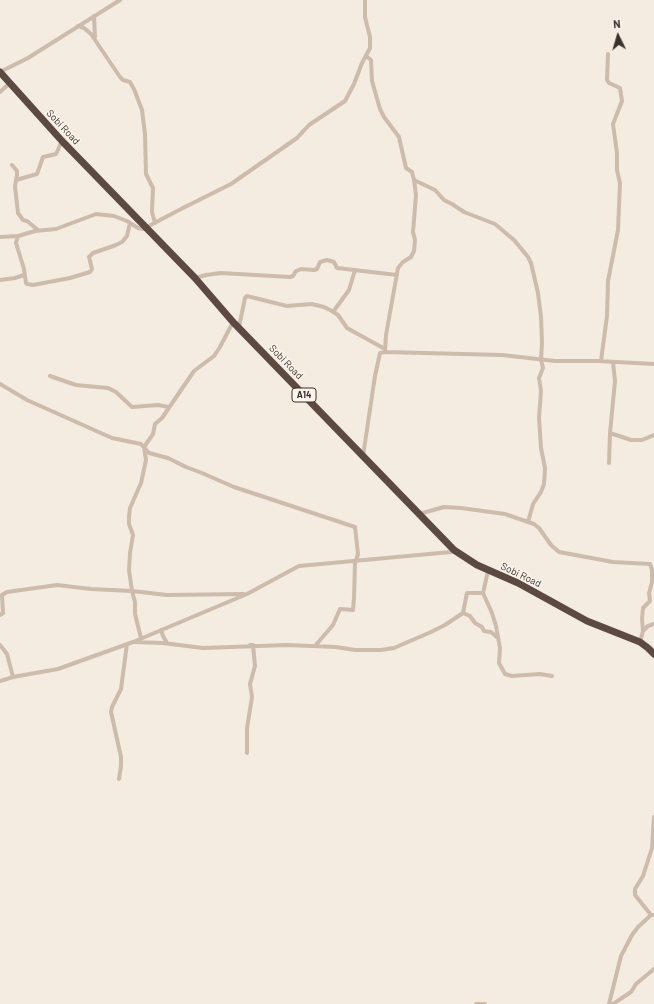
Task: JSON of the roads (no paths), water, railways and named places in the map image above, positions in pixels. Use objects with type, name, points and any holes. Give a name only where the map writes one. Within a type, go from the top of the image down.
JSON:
[{"type":"highway","name":"Sobi Road","points":[[0,72],[62,141],[196,278],[233,322],[454,550],[477,565],[518,583],[586,622],[640,642],[654,654]]},
{"type":"street","points":[[0,72],[28,58],[120,0]]},
{"type":"street","points":[[0,237],[18,236],[38,230],[56,229],[96,214],[114,216],[141,229],[147,228],[181,208],[231,184],[297,138],[309,125],[345,101],[370,48],[370,37],[365,17],[365,0]]},
{"type":"street","points":[[94,16],[95,38]]},
{"type":"street","points":[[78,26],[88,31],[95,38],[120,77],[123,80],[130,82],[134,89],[142,110],[145,134],[146,174],[153,188],[152,212],[155,223]]},
{"type":"street","points":[[601,361],[607,316],[608,281],[618,230],[620,183],[617,170],[617,153],[613,124],[622,101],[620,88],[606,80],[608,54]]},
{"type":"street","points":[[366,56],[370,60],[372,81],[380,109],[399,137],[406,168],[412,172],[416,195],[412,232],[415,240],[414,251],[411,257],[400,266],[397,275],[385,351]]},
{"type":"street","points":[[0,92],[10,83]]},
{"type":"street","points":[[16,180],[37,174],[43,157],[56,154],[62,141]]},
{"type":"street","points":[[12,165],[17,171],[18,175],[15,186],[18,213],[23,220],[27,221],[38,230]]},
{"type":"street","points":[[414,180],[435,190],[444,200],[458,209],[495,224],[514,240],[528,257],[533,269],[540,306],[542,343],[541,360],[543,368],[539,378],[541,391],[540,424],[541,448],[545,468],[544,484],[541,492],[533,504],[528,522]]},
{"type":"street","points":[[18,236],[16,243],[24,275],[27,284],[33,285],[87,274],[92,269],[89,257],[93,253],[122,242],[127,236],[130,223]]},
{"type":"street","points":[[196,278],[221,273],[290,277],[293,276],[296,271],[301,269],[317,269],[320,262],[327,260],[334,262],[337,268],[397,275]]},
{"type":"street","points":[[334,312],[349,290],[354,270]]},
{"type":"street","points":[[0,280],[24,275]]},
{"type":"street","points":[[239,327],[245,298],[247,296],[287,306],[312,304],[324,307],[338,315],[347,328],[385,351],[518,356],[541,360],[654,364]]},
{"type":"street","points":[[141,638],[135,614],[135,602],[132,591],[129,561],[133,535],[129,524],[129,517],[130,508],[141,483],[146,460],[144,447],[153,434],[155,424],[162,418],[175,400],[188,378],[194,371],[214,356],[220,348],[233,322]]},
{"type":"street","points":[[363,457],[380,353],[385,351]]},
{"type":"street","points":[[609,463],[615,381],[614,362]]},
{"type":"street","points":[[50,376],[76,385],[108,388],[116,392],[132,407],[158,405],[169,407]]},
{"type":"street","points":[[0,384],[27,400],[112,438],[141,444],[149,453],[168,458],[234,487],[355,527],[358,554],[355,563],[353,610],[340,609],[333,625],[314,646]]},
{"type":"street","points":[[610,433],[631,440],[642,440],[654,435]]},
{"type":"street","points":[[419,514],[444,507],[505,514],[521,521],[528,522],[539,528],[551,545],[559,552],[613,562],[650,564],[652,570],[652,582],[649,593],[650,601],[643,608],[643,631],[640,642]]},
{"type":"street","points":[[0,681],[13,677],[58,669],[133,642],[247,594],[299,566],[451,552],[454,550]]},
{"type":"street","points":[[488,571],[483,594],[492,613],[500,648],[499,663],[505,674],[512,676],[540,674],[552,676]]},
{"type":"street","points":[[0,615],[3,613],[2,595],[7,592],[56,585],[167,595],[247,594]]},
{"type":"street","points":[[133,642],[167,643],[204,648],[253,645],[314,646],[355,650],[381,650],[394,648],[431,632],[463,613],[467,593],[483,594]]},
{"type":"street","points":[[463,613],[470,616],[475,623],[482,627],[484,631],[491,632],[498,638]]},
{"type":"street","points":[[643,631],[648,626],[654,624]]},
{"type":"street","points":[[161,630],[167,643]]},
{"type":"street","points":[[119,779],[121,766],[120,757],[111,712],[112,706],[121,689],[127,644]]},
{"type":"street","points":[[0,645],[7,654],[13,677]]},
{"type":"street","points":[[247,753],[249,716],[252,697],[250,684],[255,666],[253,645]]},
{"type":"street","points":[[608,1004],[621,956],[638,927],[653,915],[635,895],[635,890],[642,876],[652,848],[654,818]]},
{"type":"street","points":[[613,1004],[631,992],[636,984],[653,971]]},
{"type":"street","points":[[476,1004],[485,1004]]}]
